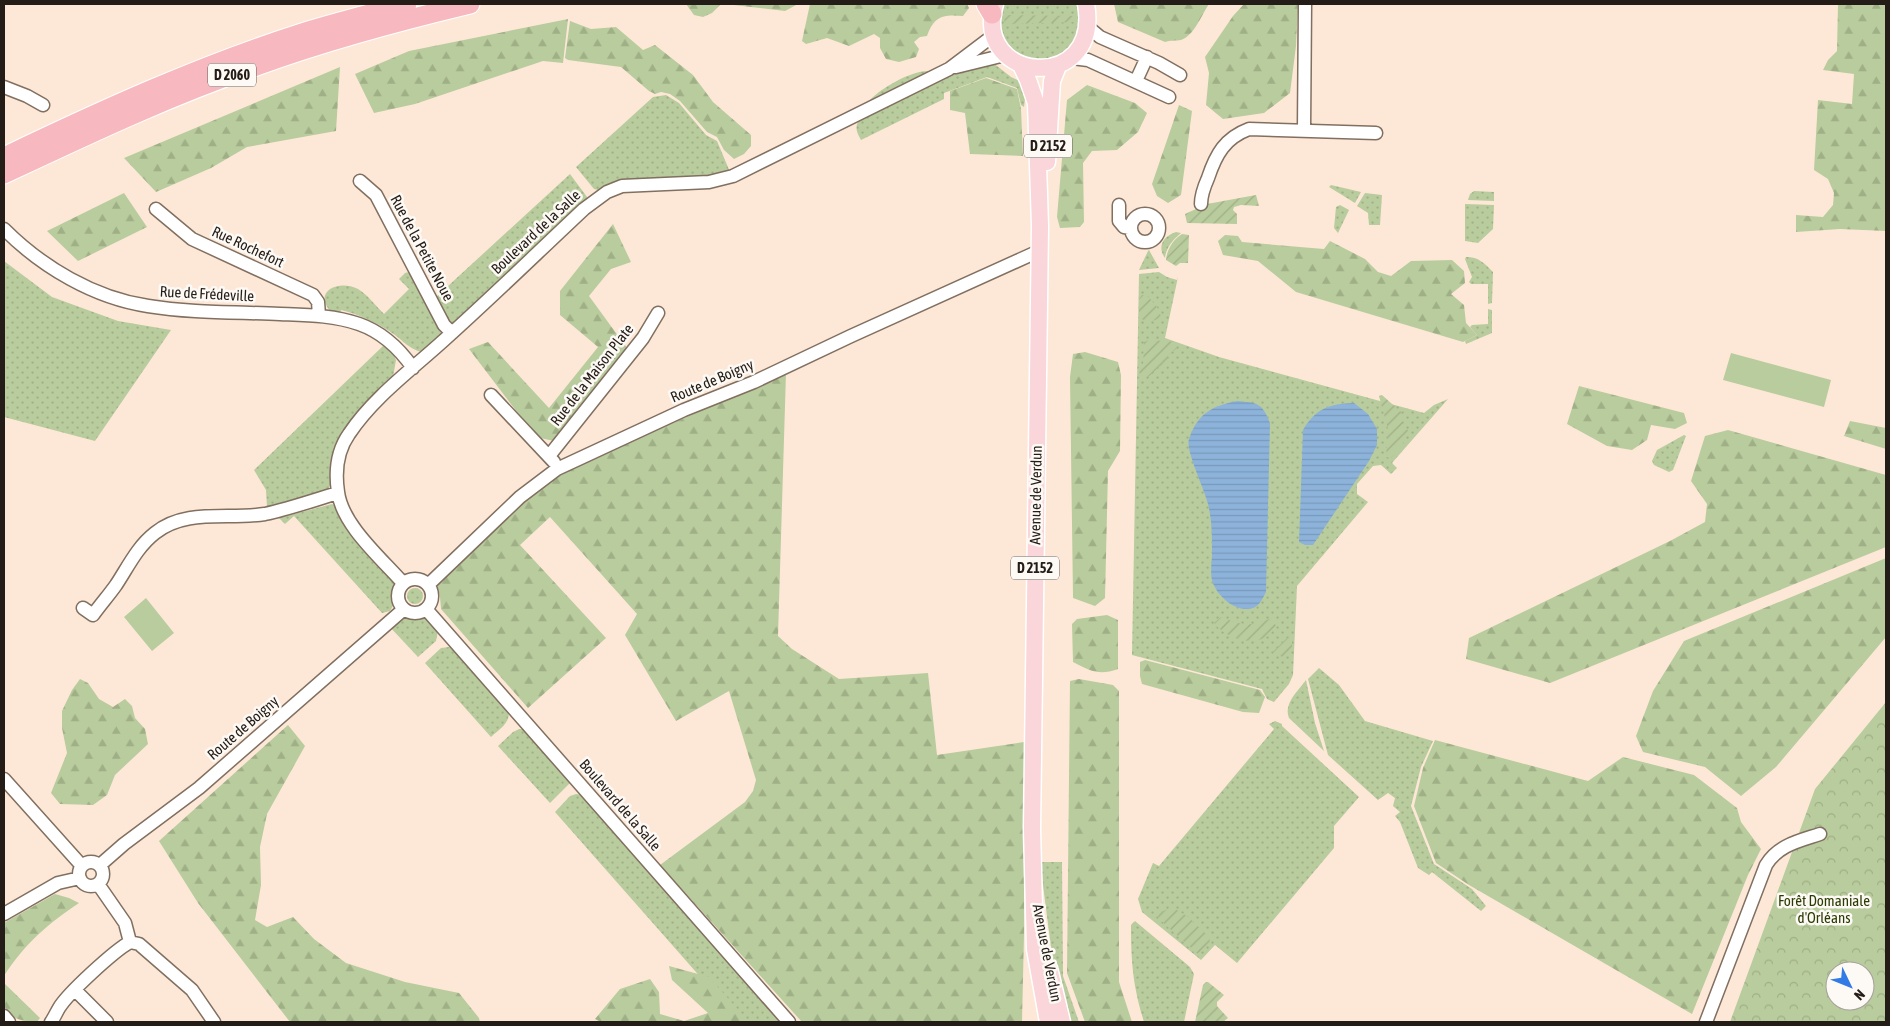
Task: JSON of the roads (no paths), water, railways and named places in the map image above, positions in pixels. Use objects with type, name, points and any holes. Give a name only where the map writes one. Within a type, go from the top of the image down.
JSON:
[{"type":"highway","name":"D 2060","points":[[4,157],[188,75],[306,32],[407,4]]},
{"type":"highway","name":"D 2060","points":[[4,174],[143,111],[258,65],[377,26],[470,4]]},
{"type":"main road","points":[[1086,4],[1088,27]]},
{"type":"main road","points":[[991,7],[994,36],[1006,55],[1021,65],[1038,69],[1065,62]]},
{"type":"main road","name":"Avenue de Verdun","points":[[1040,226],[1046,190],[1052,81],[1065,62],[1082,44],[1088,27]]},
{"type":"main road","name":"Avenue de Verdun","points":[[1021,65],[1036,103],[1040,226],[1032,829],[1035,949],[1048,1022]]},
{"type":"main road","name":"Avenue de Verdun","points":[[1034,884],[1051,981],[1062,1022]]},
{"type":"street","points":[[1304,130],[1305,4]]},
{"type":"street","points":[[1088,27],[1100,37],[1147,57],[1180,75]]},
{"type":"street","name":"Boulevard de la Salle","points":[[403,583],[344,513],[338,493],[336,468],[348,435],[365,414],[413,368],[584,209],[607,192],[622,186],[710,182],[733,176],[949,69],[994,36]]},
{"type":"street","name":"Boulevard de la Salle","points":[[949,69],[1006,55]]},
{"type":"street","points":[[1136,81],[1147,57]]},
{"type":"street","points":[[1065,62],[1088,60],[1170,98]]},
{"type":"street","points":[[4,87],[43,105]]},
{"type":"street","points":[[1201,204],[1201,197],[1214,161],[1221,150],[1236,134],[1250,129],[1376,133]]},
{"type":"street","name":"Rue de la Petite Noue","points":[[360,181],[376,195],[444,325],[452,333]]},
{"type":"street","points":[[1119,205],[1118,221],[1124,227],[1131,228]]},
{"type":"street","name":"Rue Rochefort","points":[[156,210],[192,239],[313,295],[318,302],[319,315]]},
{"type":"street","name":"Rue de Frédeville","points":[[4,229],[39,260],[71,279],[117,299],[175,310],[319,315],[358,324],[392,342],[413,368]]},
{"type":"street","name":"Route de Boigny","points":[[428,585],[520,496],[557,469],[645,427],[754,382],[1039,251]]},
{"type":"street","name":"Rue de la Maison Plate","points":[[549,456],[643,338],[658,313]]},
{"type":"street","points":[[491,395],[534,443],[549,456],[557,469]]},
{"type":"street","points":[[84,608],[93,615],[116,584],[138,549],[156,532],[172,524],[194,517],[267,514],[338,493]]},
{"type":"street","points":[[419,579],[428,585],[432,595],[426,609],[413,613],[404,609],[397,598],[403,583],[419,579]]},
{"type":"street","name":"Route de Boigny","points":[[100,865],[124,844],[199,788],[404,609]]},
{"type":"street","name":"Boulevard de la Salle","points":[[426,609],[789,1022]]},
{"type":"street","points":[[4,779],[81,872],[86,885],[94,886],[103,878],[100,865],[88,862],[81,872],[4,914]]},
{"type":"street","points":[[1706,1022],[1766,866],[1781,848],[1820,834]]},
{"type":"street","points":[[98,884],[125,923],[130,942]]},
{"type":"street","points":[[52,1022],[59,1007],[75,990],[120,947],[130,942],[139,944],[192,990],[214,1022]]},
{"type":"street","points":[[75,990],[107,1022]]},
{"type":"street","points":[[4,1016],[9,1022]]},
{"type":"water","points":[[1237,401],[1254,403],[1261,407],[1270,423],[1266,592],[1257,606],[1251,609],[1242,609],[1231,604],[1221,596],[1214,586],[1211,570],[1212,535],[1209,510],[1192,461],[1189,444],[1193,430],[1207,412],[1220,405]]},
{"type":"water","points":[[1354,403],[1368,414],[1377,429],[1377,445],[1369,461],[1313,545],[1305,545],[1299,542],[1303,430],[1318,412],[1330,406]]},
{"type":"park label","name":"Forêt Domaniale d'Orléans","points":[[1824,910]]}]
